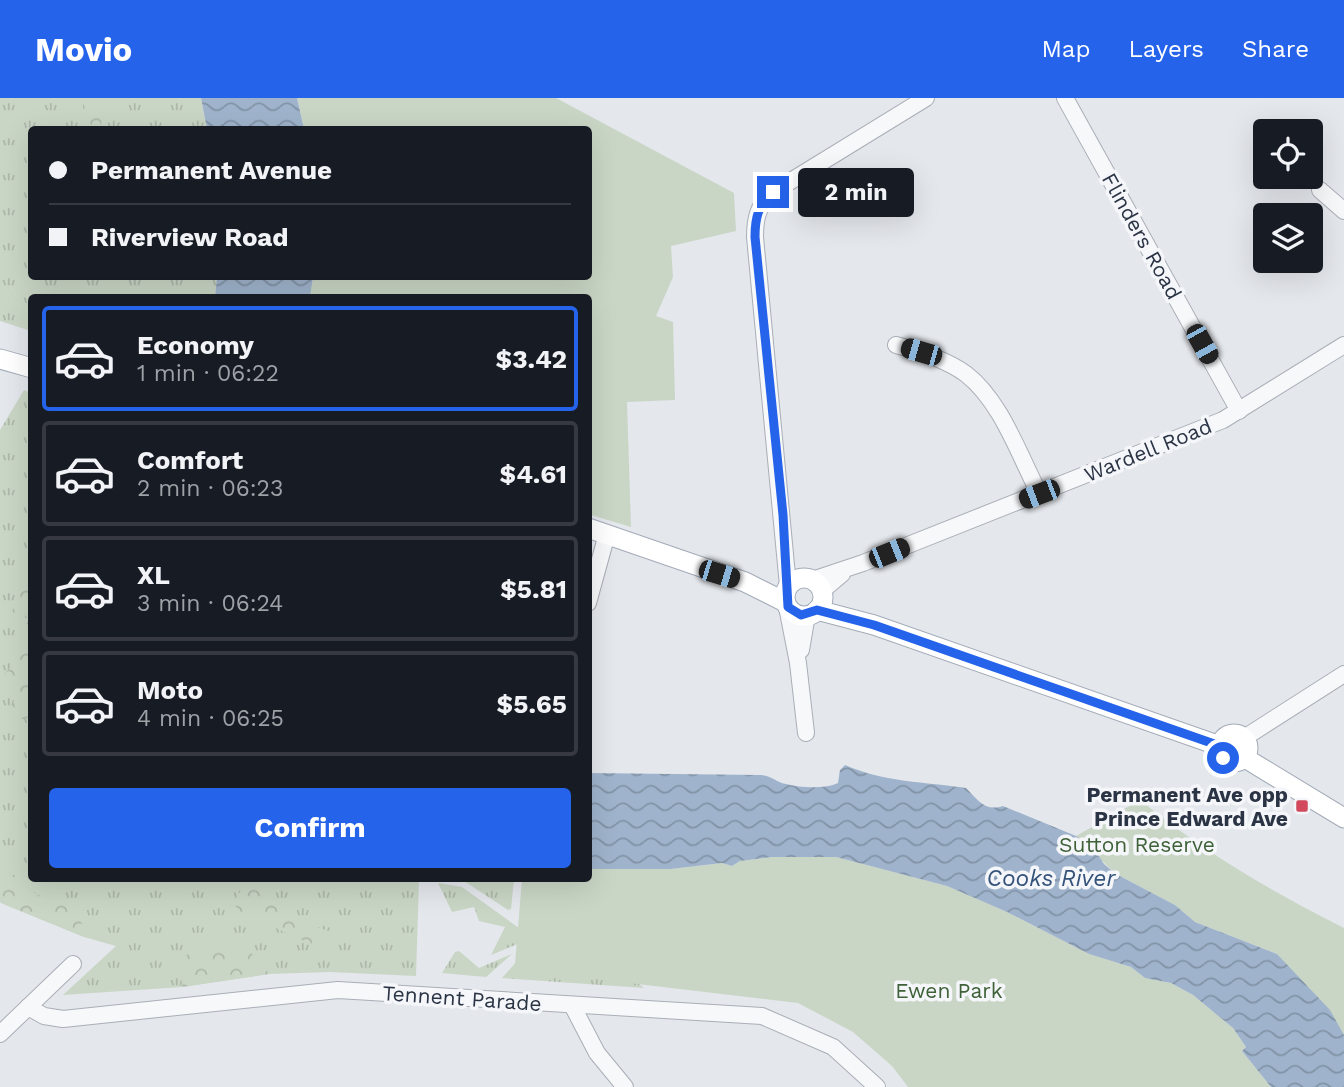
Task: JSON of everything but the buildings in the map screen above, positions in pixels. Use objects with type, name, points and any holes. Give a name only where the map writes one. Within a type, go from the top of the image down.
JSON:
[{"type":"main road","points":[[0,359],[28,368]]},
{"type":"main road","points":[[597,541],[668,558],[745,582],[803,595],[874,625],[1220,746],[1226,761],[1234,763],[1245,748],[1344,818]]},
{"type":"street","points":[[806,733],[799,663],[803,595],[783,515],[755,237],[757,212],[763,201],[773,192],[926,98]]},
{"type":"street","name":"Flinders Road","points":[[1065,98],[1239,411]]},
{"type":"street","points":[[1320,190],[1344,211]]},
{"type":"street","points":[[896,345],[921,352],[966,374],[993,404],[1039,494]]},
{"type":"street","name":"Wardell Road","points":[[803,595],[863,563],[1239,411],[1344,345]]},
{"type":"street","points":[[592,575],[597,541]]},
{"type":"street","points":[[1245,748],[1344,674]]},
{"type":"street","points":[[0,1034],[73,964]]},
{"type":"street","name":"Tennent Parade","points":[[28,1007],[44,1016],[64,1018],[338,990],[775,1020],[833,1047],[877,1087]]},
{"type":"street","points":[[572,1005],[597,1053],[625,1087]]},
{"type":"green space","points":[[0,98],[201,98],[206,126],[28,126],[28,280],[217,280],[215,294],[28,294],[28,330],[0,321]]},
{"type":"green space","points":[[83,98],[99,98],[102,126],[83,126]]},
{"type":"green space","points":[[297,98],[556,98],[734,193],[736,231],[671,246],[673,277],[656,316],[673,322],[675,400],[627,402],[631,527],[592,515],[592,294],[310,294],[313,280],[592,280],[592,126],[303,126]]},
{"type":"green space","points":[[24,390],[28,392],[28,882],[419,882],[416,976],[330,972],[269,974],[182,987],[63,995],[116,946],[84,937],[0,902],[0,430]]},
{"type":"green space","points":[[28,568],[28,618],[23,614],[14,621],[11,615]]},
{"type":"green space","points":[[28,618],[27,719],[18,719],[12,710],[15,695],[2,682],[5,673],[20,657]]},
{"type":"green space","name":"Sutton Reserve","points":[[1140,800],[1238,870],[1344,928],[1344,1035],[1277,954],[1195,922],[1175,905],[1116,874],[1076,836]]},
{"type":"green space","name":"Ewen Park","points":[[772,857],[836,857],[947,886],[1007,912],[1089,954],[1131,967],[1145,978],[1171,983],[1193,995],[1233,1028],[1246,1047],[1242,1051],[1271,1087],[908,1087],[892,1066],[853,1032],[798,1003],[570,976],[514,976],[522,882],[592,882],[592,869],[671,869],[722,863],[732,866],[740,861]]},
{"type":"green space","points":[[0,866],[25,887],[72,907],[80,917],[84,937],[0,902]]},
{"type":"green space","points":[[466,882],[514,882],[511,909],[508,910]]},
{"type":"green space","points":[[438,883],[462,887],[523,931],[520,943],[491,955],[505,927],[479,921],[474,907],[452,912]]},
{"type":"green space","points":[[245,885],[264,893],[283,914],[294,921],[331,932],[333,947],[326,951],[239,911],[233,902]]},
{"type":"green space","points":[[212,942],[230,943],[245,949],[269,974],[182,987],[181,963],[190,951]]},
{"type":"green space","points":[[459,951],[479,968],[512,954],[486,977],[442,973],[455,952]]},
{"type":"green space","points":[[524,953],[600,953],[644,988],[502,978]]},
{"type":"water","points":[[201,98],[297,98],[303,126],[206,126]]},
{"type":"water","points":[[217,280],[313,280],[310,294],[215,294]]},
{"type":"water","name":"Cooks River","points":[[845,765],[889,778],[966,788],[987,806],[1003,806],[1076,836],[1093,847],[1104,864],[1116,874],[1175,905],[1195,922],[1277,954],[1330,1010],[1344,1035],[1344,1087],[1271,1087],[1242,1051],[1246,1047],[1233,1028],[1193,995],[1171,983],[1145,978],[1131,967],[1089,954],[1007,912],[947,886],[836,857],[772,857],[740,861],[732,866],[722,863],[671,869],[592,869],[592,773],[759,775],[786,784],[813,787],[838,783],[840,770]]},
{"type":"place","name":"Permanent Ave opp Prince Edward Ave","points":[[1302,806]]},
{"type":"route","points":[[773,192],[763,201],[757,212],[755,237],[783,515],[788,586],[785,602],[788,607],[792,612],[801,615],[813,614],[817,610],[874,625],[1220,746],[1223,758]]}]
